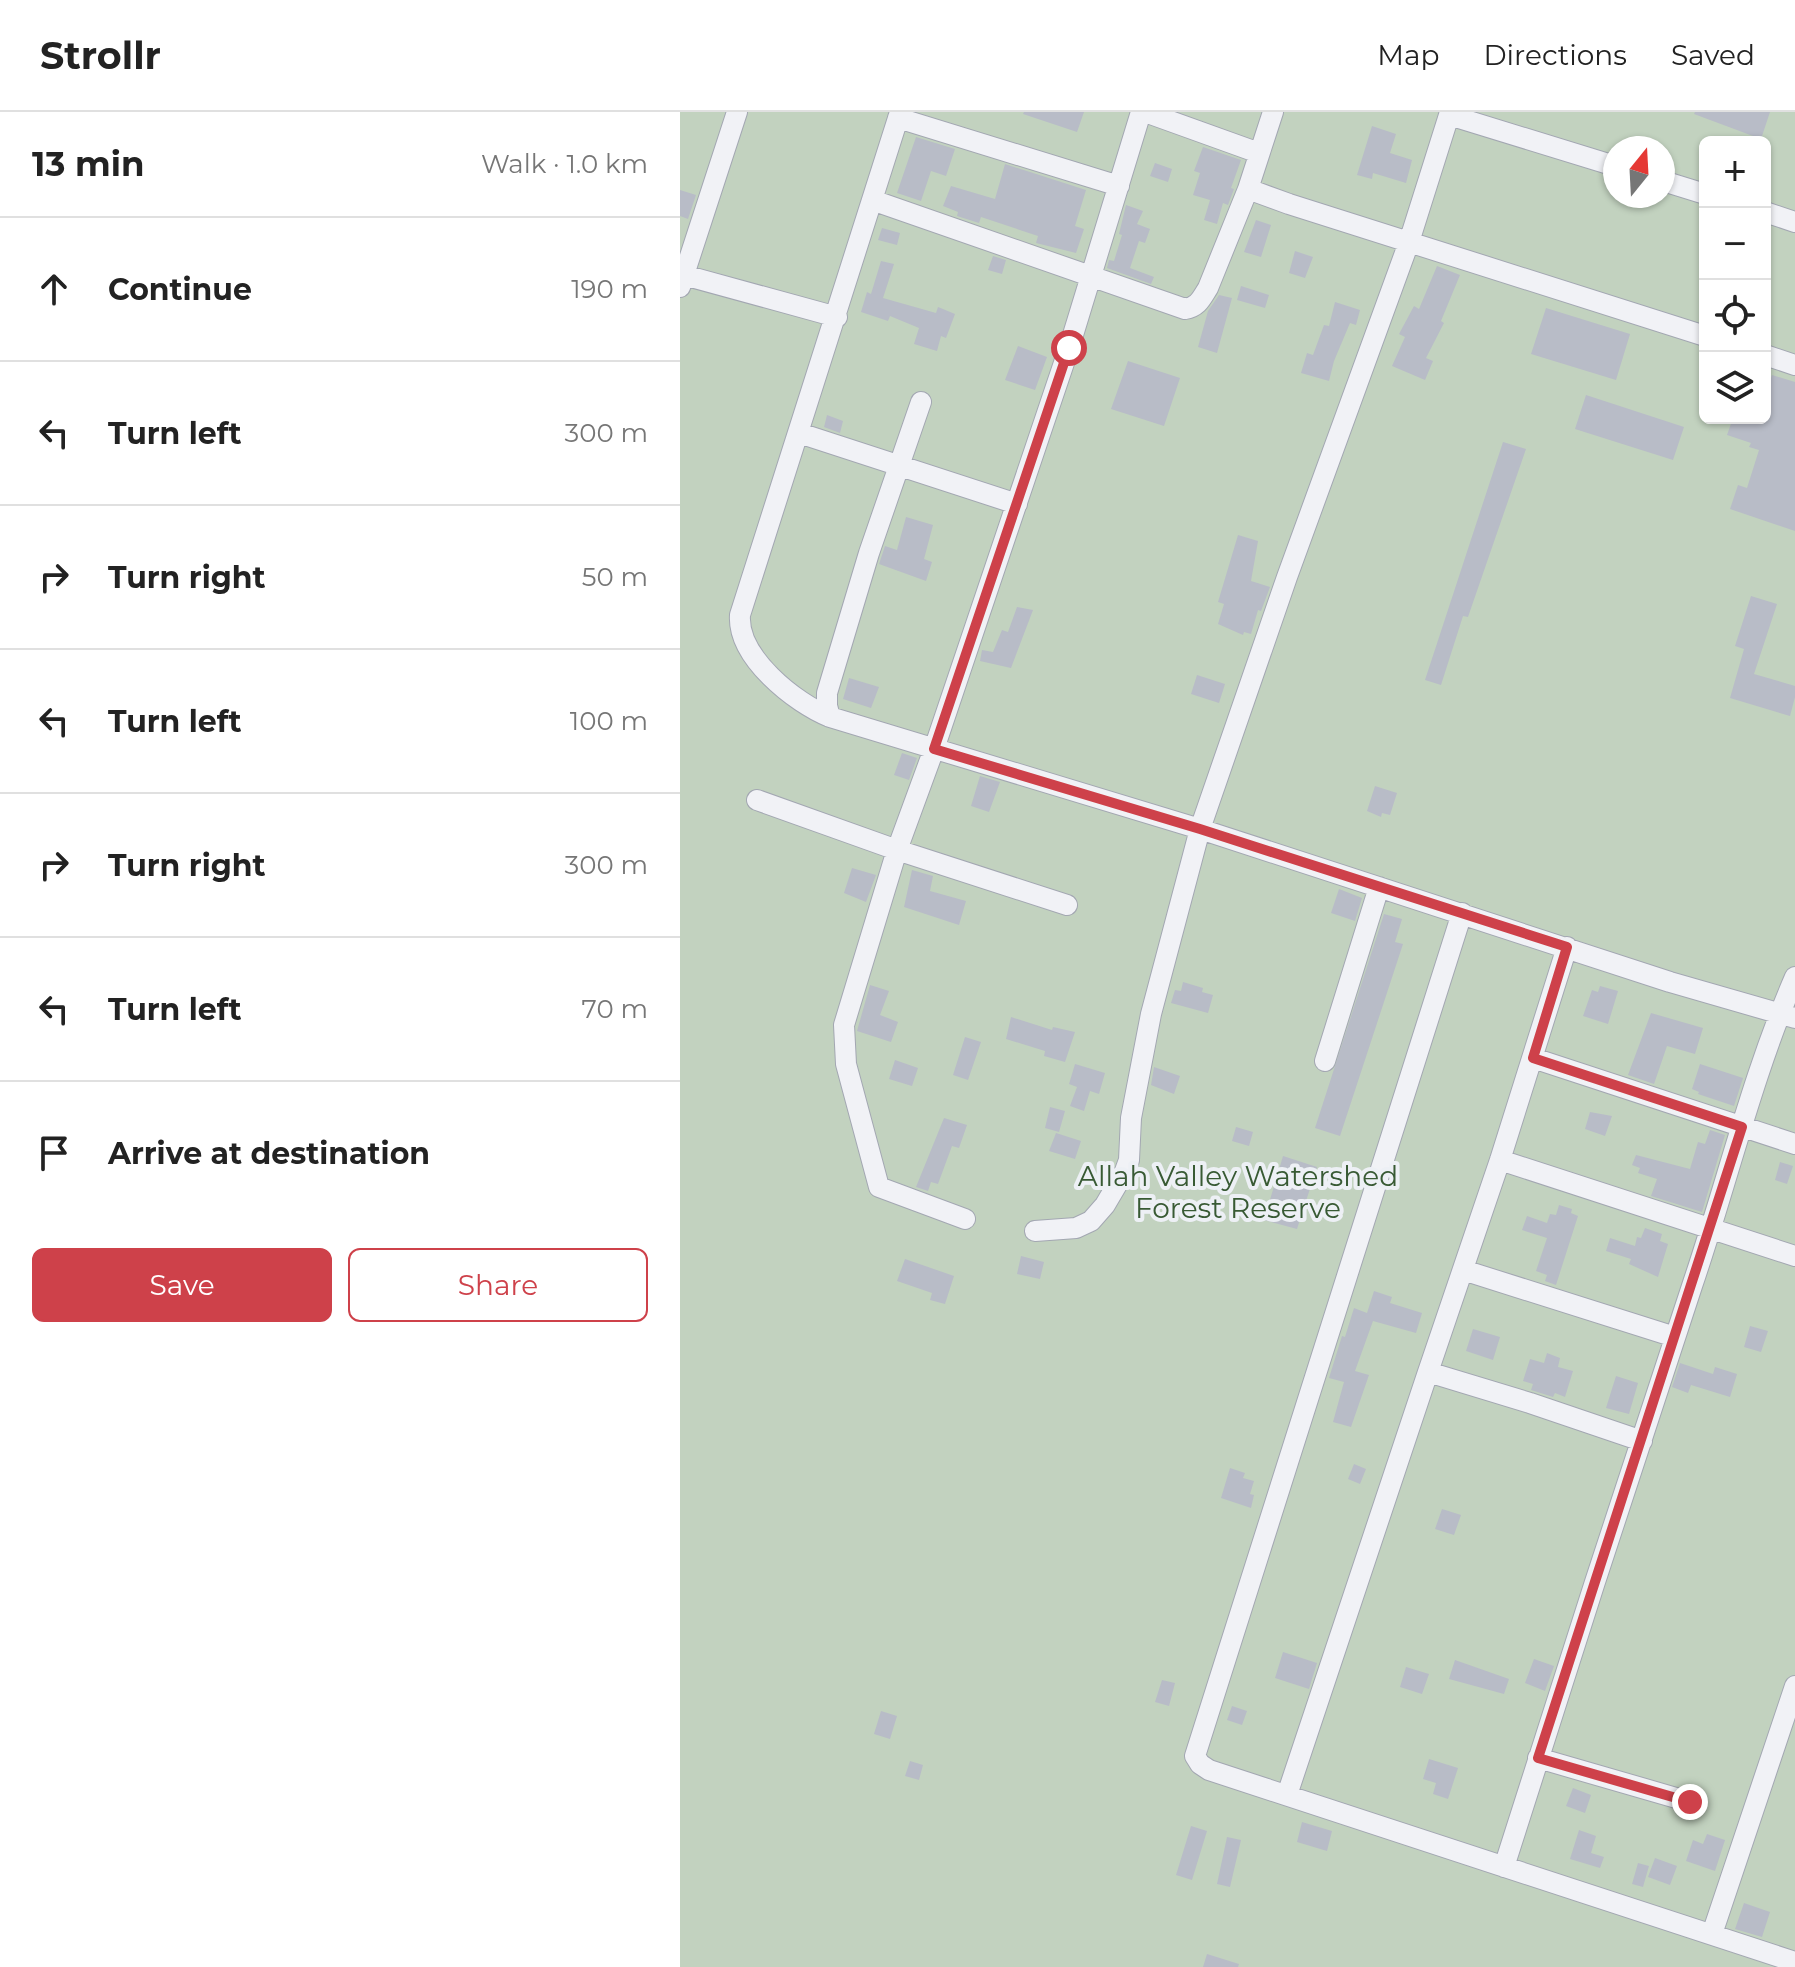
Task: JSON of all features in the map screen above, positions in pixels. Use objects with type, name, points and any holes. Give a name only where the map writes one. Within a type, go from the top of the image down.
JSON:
[{"type":"street","points":[[737,112],[681,279],[837,317]]},
{"type":"street","points":[[965,1219],[879,1187],[846,1064],[844,1025],[897,850],[1017,504],[1143,112],[1259,153]]},
{"type":"street","points":[[872,200],[1176,307],[1193,308],[1208,288],[1248,189],[1273,112]]},
{"type":"street","points":[[1035,1231],[1076,1228],[1091,1221],[1105,1205],[1125,1171],[1129,1160],[1136,1087],[1151,1014],[1200,829],[1287,577],[1409,242],[1449,114],[1603,162]]},
{"type":"street","points":[[1119,186],[899,115],[744,601],[740,623],[751,649],[783,690],[798,702],[830,717],[1200,829],[1670,982],[1787,1016]]},
{"type":"street","points":[[1675,185],[1699,192]]},
{"type":"street","points":[[1248,189],[1699,334]]},
{"type":"street","points":[[1771,214],[1795,222]]},
{"type":"street","points":[[1771,357],[1795,365]]},
{"type":"street","points":[[830,717],[827,693],[869,553],[921,402]]},
{"type":"street","points":[[799,433],[1017,504]]},
{"type":"street","points":[[757,800],[897,850],[1067,905]]},
{"type":"street","points":[[1325,1061],[1379,887]]},
{"type":"street","points":[[1462,913],[1195,1756],[1209,1770],[1795,1962]]},
{"type":"street","points":[[1287,1795],[1500,1160],[1567,947]]},
{"type":"street","points":[[1504,1867],[1742,1127],[1787,1016],[1795,977]]},
{"type":"street","points":[[1533,1058],[1795,1144]]},
{"type":"street","points":[[1500,1160],[1795,1256]]},
{"type":"street","points":[[1463,1270],[1675,1337]]},
{"type":"street","points":[[1428,1372],[1642,1441]]},
{"type":"street","points":[[1712,1934],[1795,1686]]},
{"type":"street","points":[[1538,1758],[1690,1802]]},
{"type":"green space","name":"Allah Valley Watershed Forest Reserve","points":[[680,112],[1795,112],[1795,1967],[680,1967]]},
{"type":"building","points":[[1024,112],[1084,112],[1077,132]]},
{"type":"building","points":[[1770,112],[1762,136],[1753,136],[1694,114]]},
{"type":"building","points":[[1372,126],[1396,134],[1390,153],[1412,160],[1406,183],[1373,173],[1372,179],[1357,175]]},
{"type":"building","points":[[916,137],[955,149],[946,176],[931,171],[921,201],[897,193]]},
{"type":"building","points":[[1203,147],[1241,160],[1228,205],[1223,203],[1217,224],[1204,220],[1210,200],[1193,195],[1200,173],[1194,171]]},
{"type":"building","points":[[1155,163],[1172,169],[1168,182],[1150,176]]},
{"type":"building","points":[[1005,164],[1086,190],[1075,226],[1084,229],[1076,253],[1036,243],[1038,236],[981,217],[979,223],[957,216],[958,212],[943,206],[951,186],[995,199]]},
{"type":"building","points":[[680,190],[696,195],[688,219],[680,216]]},
{"type":"building","points":[[1126,205],[1143,211],[1137,224],[1150,229],[1145,243],[1139,241],[1130,268],[1154,277],[1151,284],[1107,268],[1109,260],[1114,261],[1122,235],[1119,234]]},
{"type":"building","points":[[1256,220],[1271,225],[1261,257],[1244,252]]},
{"type":"building","points":[[882,228],[900,233],[897,245],[878,240]]},
{"type":"building","points":[[1295,251],[1313,257],[1305,278],[1289,273]]},
{"type":"building","points":[[993,256],[1006,260],[1002,274],[988,270]]},
{"type":"building","points":[[881,261],[894,264],[883,298],[936,313],[938,307],[955,314],[946,338],[941,336],[937,351],[914,344],[919,328],[890,316],[888,321],[861,312],[867,292],[871,294]]},
{"type":"building","points":[[1437,266],[1460,275],[1441,321],[1444,323],[1426,358],[1433,361],[1425,380],[1392,366],[1405,337],[1399,334],[1414,306],[1419,309]]},
{"type":"building","points":[[1241,286],[1269,295],[1265,308],[1237,300]]},
{"type":"building","points":[[1219,295],[1232,298],[1217,353],[1198,347],[1208,311]]},
{"type":"building","points":[[1335,302],[1360,310],[1356,325],[1350,323],[1329,381],[1301,373],[1307,353],[1313,355],[1324,325],[1329,326]]},
{"type":"building","points":[[1546,308],[1630,334],[1616,380],[1531,354]]},
{"type":"building","points":[[1018,346],[1047,357],[1035,390],[1005,380]]},
{"type":"building","points":[[1128,361],[1180,378],[1164,426],[1111,409]]},
{"type":"building","points":[[1772,375],[1795,382],[1795,531],[1730,509],[1738,485],[1747,488],[1759,450],[1749,447],[1751,443],[1727,435],[1731,424],[1771,424]]},
{"type":"building","points":[[1586,395],[1684,427],[1673,460],[1575,429]]},
{"type":"building","points":[[827,415],[843,421],[840,433],[824,427]]},
{"type":"building","points":[[1503,442],[1526,449],[1468,617],[1463,616],[1441,685],[1425,680]]},
{"type":"building","points":[[906,517],[933,525],[924,559],[932,562],[926,581],[879,564],[885,546],[897,550]]},
{"type":"building","points":[[1238,535],[1258,541],[1251,581],[1270,587],[1261,611],[1258,610],[1251,634],[1244,632],[1243,635],[1218,624],[1224,604],[1218,602]]},
{"type":"building","points":[[1751,596],[1777,604],[1754,674],[1795,686],[1790,716],[1730,698],[1744,649],[1735,646]]},
{"type":"building","points":[[1017,607],[1033,610],[1011,668],[980,661],[982,650],[993,652],[1002,630],[1008,632]]},
{"type":"building","points":[[1197,675],[1225,684],[1219,703],[1191,694]]},
{"type":"building","points":[[849,678],[879,687],[871,708],[843,699]]},
{"type":"building","points":[[902,753],[917,758],[909,780],[894,775]]},
{"type":"building","points":[[980,776],[1000,782],[989,812],[971,806]]},
{"type":"building","points":[[1375,786],[1397,793],[1390,815],[1382,813],[1381,817],[1367,811]]},
{"type":"building","points":[[852,868],[876,875],[866,902],[844,893]]},
{"type":"building","points":[[912,870],[933,876],[930,891],[966,901],[959,925],[904,907]]},
{"type":"building","points":[[1339,889],[1362,898],[1355,921],[1331,913]]},
{"type":"building","points":[[1384,914],[1402,919],[1395,942],[1403,944],[1340,1136],[1315,1128]]},
{"type":"building","points":[[1183,982],[1203,988],[1202,992],[1213,995],[1208,1013],[1171,1003],[1175,990],[1181,991]]},
{"type":"building","points":[[870,985],[889,991],[880,1015],[898,1022],[891,1042],[857,1031]]},
{"type":"building","points":[[1600,986],[1618,991],[1608,1024],[1583,1016],[1592,990],[1598,992]]},
{"type":"building","points":[[1651,1013],[1703,1028],[1695,1054],[1667,1046],[1654,1084],[1628,1075]]},
{"type":"building","points":[[1011,1017],[1052,1030],[1053,1027],[1075,1032],[1065,1062],[1044,1056],[1045,1051],[1006,1039]]},
{"type":"building","points":[[965,1037],[981,1042],[968,1080],[953,1075]]},
{"type":"building","points":[[895,1060],[918,1068],[912,1086],[889,1079]]},
{"type":"building","points":[[1075,1064],[1105,1073],[1099,1094],[1090,1091],[1084,1111],[1070,1106],[1077,1087],[1069,1084]]},
{"type":"building","points":[[1700,1064],[1743,1078],[1734,1106],[1692,1089]]},
{"type":"building","points":[[1154,1067],[1180,1076],[1174,1094],[1151,1085]]},
{"type":"building","points":[[1050,1107],[1065,1111],[1059,1132],[1045,1128]]},
{"type":"building","points":[[1590,1112],[1612,1116],[1605,1136],[1585,1129]]},
{"type":"building","points":[[944,1118],[967,1125],[959,1148],[952,1146],[938,1184],[931,1182],[928,1191],[916,1187]]},
{"type":"building","points":[[1236,1127],[1253,1132],[1249,1146],[1232,1141]]},
{"type":"building","points":[[1710,1130],[1725,1135],[1702,1212],[1651,1196],[1657,1179],[1638,1173],[1640,1168],[1632,1165],[1636,1155],[1690,1169],[1698,1142],[1705,1144]]},
{"type":"building","points":[[1056,1133],[1081,1141],[1075,1159],[1049,1151]]},
{"type":"building","points":[[1283,1156],[1317,1167],[1297,1229],[1264,1220]]},
{"type":"building","points":[[1780,1162],[1793,1166],[1787,1184],[1775,1180]]},
{"type":"building","points":[[1559,1205],[1572,1209],[1571,1213],[1578,1216],[1556,1285],[1545,1281],[1547,1275],[1536,1271],[1547,1238],[1522,1230],[1527,1216],[1547,1223],[1550,1214],[1556,1215]]},
{"type":"building","points":[[1645,1228],[1662,1234],[1660,1241],[1668,1244],[1658,1277],[1629,1264],[1631,1259],[1606,1251],[1610,1238],[1635,1246],[1637,1237],[1641,1238]]},
{"type":"building","points":[[1021,1256],[1044,1262],[1040,1279],[1017,1274]]},
{"type":"building","points":[[905,1259],[954,1276],[945,1304],[930,1300],[932,1293],[897,1281]]},
{"type":"building","points":[[1374,1291],[1392,1297],[1390,1303],[1422,1313],[1416,1333],[1373,1321],[1355,1371],[1369,1375],[1351,1427],[1333,1422],[1344,1382],[1329,1378],[1354,1308],[1367,1313]]},
{"type":"building","points":[[1750,1326],[1768,1331],[1761,1352],[1744,1347]]},
{"type":"building","points":[[1473,1329],[1500,1337],[1493,1360],[1466,1351]]},
{"type":"building","points":[[1547,1353],[1560,1358],[1558,1367],[1573,1371],[1565,1397],[1555,1393],[1553,1397],[1531,1390],[1533,1384],[1523,1381],[1530,1359],[1544,1363]]},
{"type":"building","points":[[1680,1363],[1713,1374],[1715,1367],[1737,1374],[1730,1397],[1691,1385],[1688,1393],[1672,1387]]},
{"type":"building","points":[[1616,1376],[1638,1383],[1629,1414],[1606,1408]]},
{"type":"building","points":[[1354,1464],[1366,1469],[1360,1484],[1348,1479]]},
{"type":"building","points":[[1230,1468],[1245,1473],[1243,1478],[1254,1481],[1250,1494],[1254,1495],[1251,1508],[1221,1498]]},
{"type":"building","points":[[1442,1509],[1461,1515],[1454,1535],[1435,1529]]},
{"type":"building","points":[[1283,1652],[1317,1663],[1309,1689],[1275,1678]]},
{"type":"building","points":[[1534,1659],[1554,1666],[1545,1691],[1525,1683]]},
{"type":"building","points":[[1455,1660],[1509,1679],[1504,1694],[1449,1679]]},
{"type":"building","points":[[1406,1667],[1429,1674],[1422,1694],[1400,1687]]},
{"type":"building","points":[[1162,1680],[1175,1683],[1169,1706],[1155,1702]]},
{"type":"building","points":[[1232,1706],[1247,1711],[1242,1725],[1227,1720]]},
{"type":"building","points":[[881,1711],[897,1716],[890,1739],[874,1734]]},
{"type":"building","points":[[1429,1759],[1458,1768],[1448,1799],[1433,1794],[1436,1783],[1423,1779]]},
{"type":"building","points":[[910,1761],[923,1765],[919,1780],[905,1776]]},
{"type":"building","points":[[1573,1788],[1591,1795],[1585,1813],[1566,1806]]},
{"type":"building","points":[[1302,1822],[1332,1831],[1327,1851],[1297,1842]]},
{"type":"building","points":[[1191,1826],[1207,1831],[1192,1880],[1176,1875]]},
{"type":"building","points":[[1579,1830],[1596,1836],[1591,1853],[1604,1857],[1600,1868],[1570,1859]]},
{"type":"building","points":[[1707,1834],[1725,1840],[1715,1871],[1686,1861],[1693,1840],[1703,1844]]},
{"type":"building","points":[[1227,1837],[1241,1840],[1230,1887],[1217,1884]]},
{"type":"building","points":[[1655,1858],[1677,1866],[1670,1885],[1648,1877]]},
{"type":"building","points":[[1638,1863],[1649,1866],[1643,1887],[1632,1884]]},
{"type":"building","points":[[1744,1903],[1770,1912],[1762,1937],[1735,1929]]},
{"type":"building","points":[[1207,1954],[1239,1964],[1238,1967],[1203,1967]]},
{"type":"route","points":[[1069,348],[934,749],[1200,829],[1567,947],[1533,1058],[1742,1127],[1538,1758],[1690,1802]]}]
